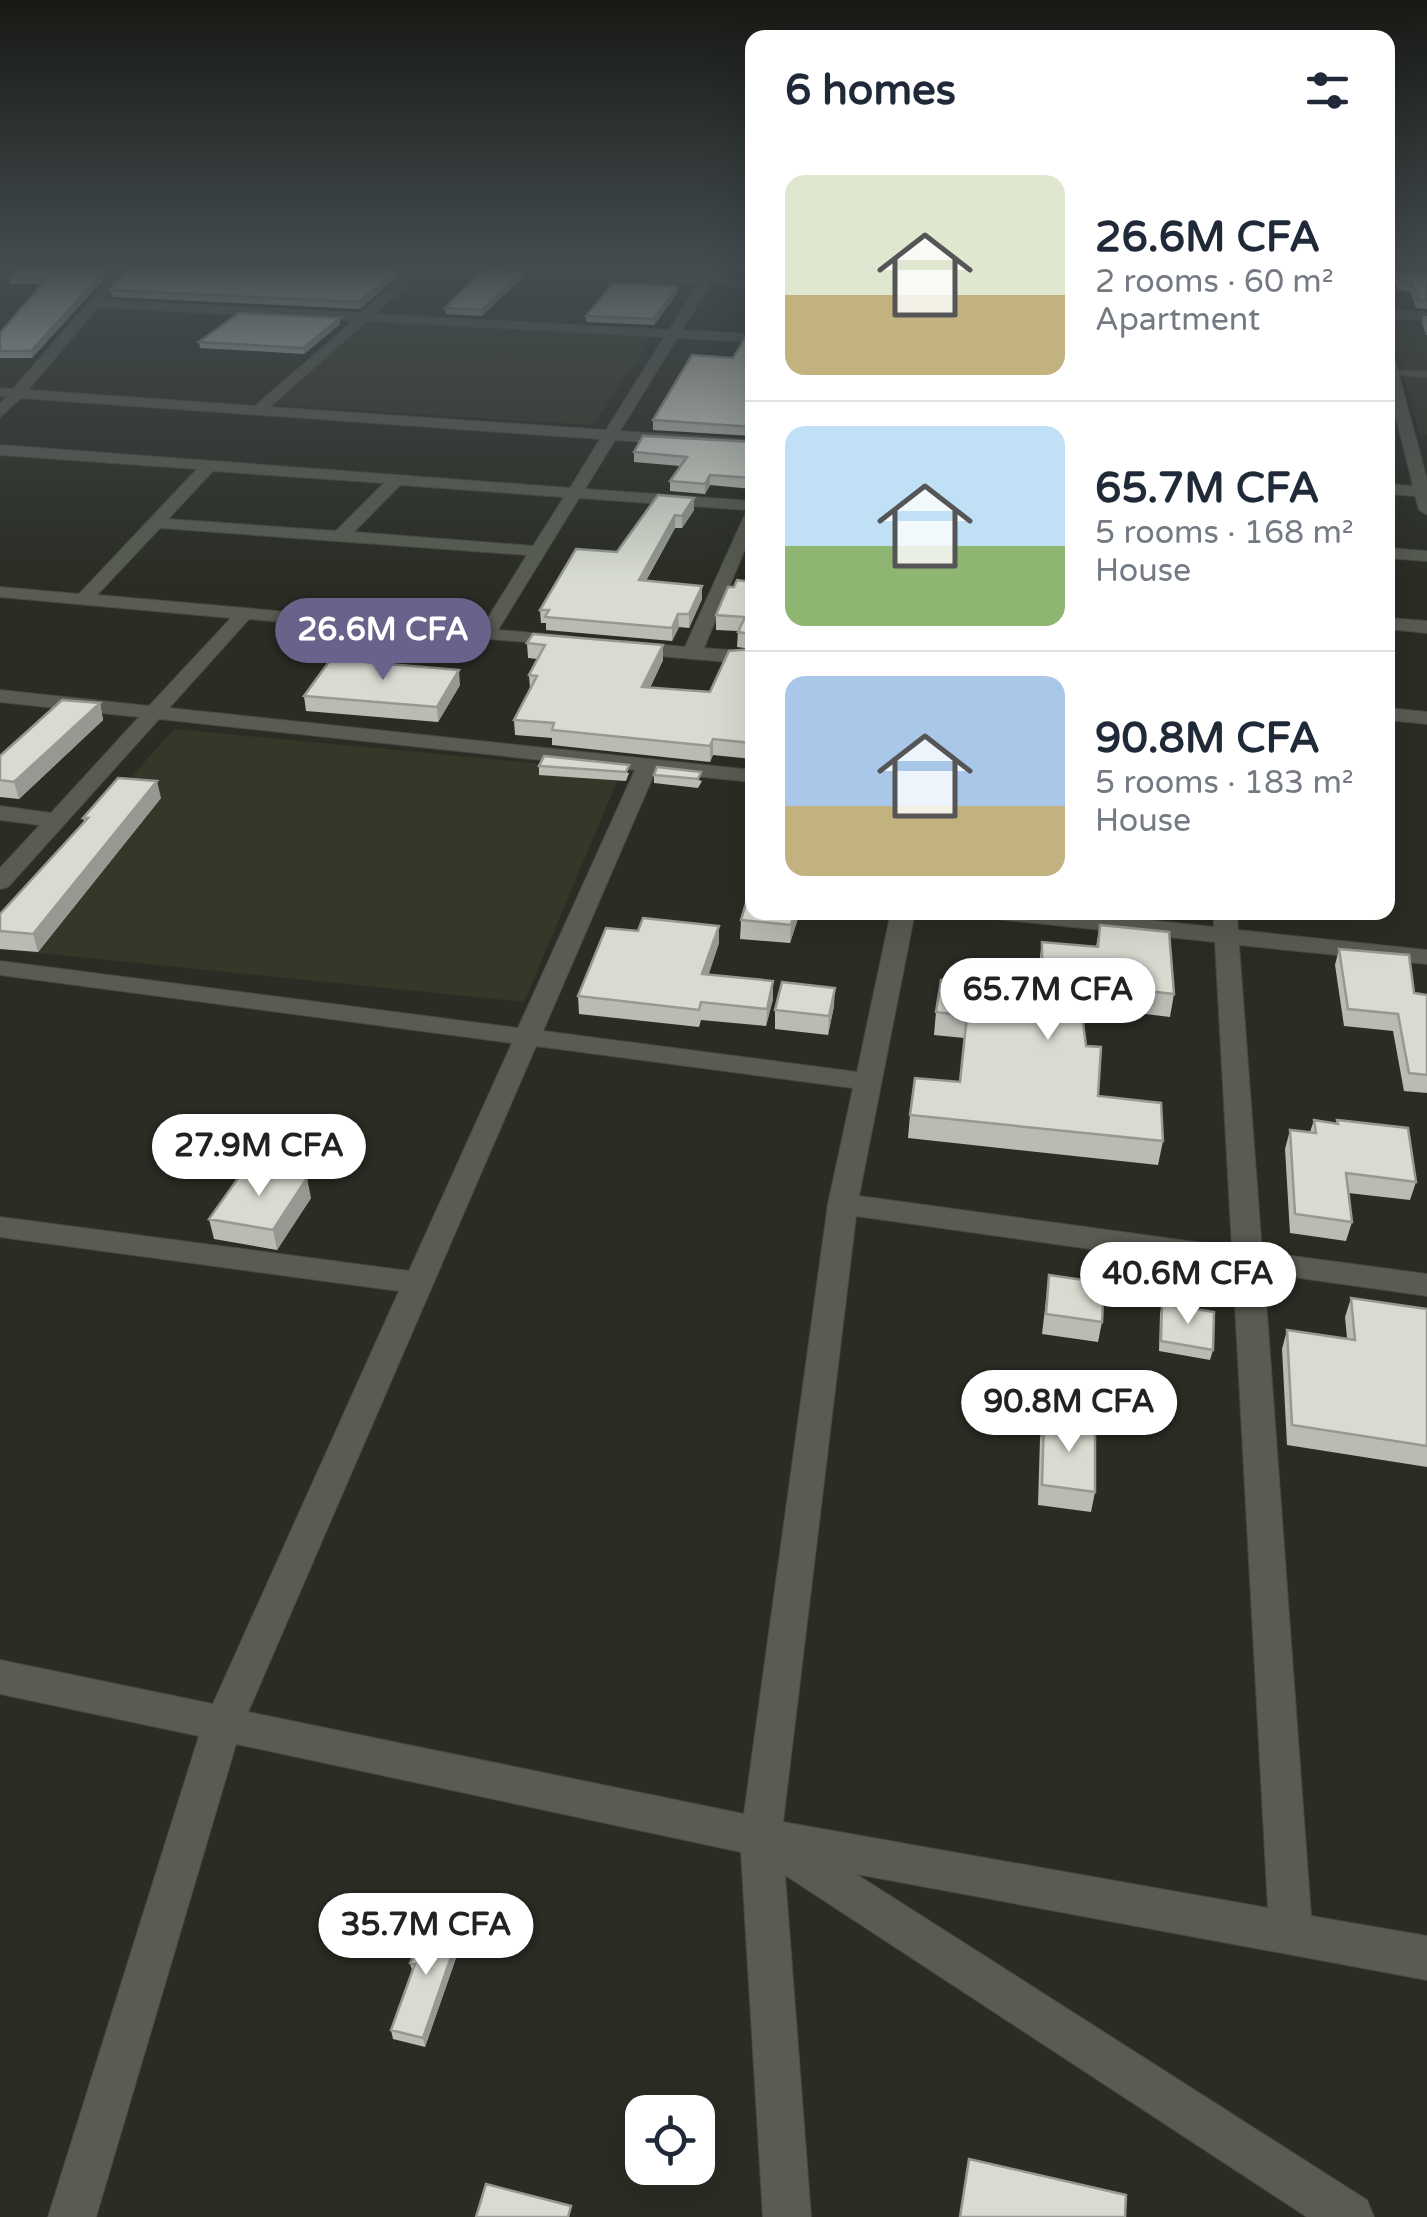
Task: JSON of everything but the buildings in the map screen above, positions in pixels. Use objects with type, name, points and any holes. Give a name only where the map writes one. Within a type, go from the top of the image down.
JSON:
[{"type":"street","points":[[0,413],[8,394],[30,371]]},
{"type":"street","points":[[257,411],[302,371]]},
{"type":"street","points":[[486,635],[649,371]]},
{"type":"street","points":[[1395,390],[1427,510]]},
{"type":"street","points":[[8,394],[745,444]]},
{"type":"street","points":[[1408,438],[1427,440]]},
{"type":"street","points":[[0,450],[745,505]]},
{"type":"street","points":[[84,600],[208,466]]},
{"type":"street","points":[[341,536],[396,480]]},
{"type":"street","points":[[1395,489],[1424,491]]},
{"type":"street","points":[[156,523],[538,551]]},
{"type":"street","points":[[692,653],[745,530]]},
{"type":"street","points":[[1395,554],[1427,556]]},
{"type":"street","points":[[0,592],[745,657]]},
{"type":"street","points":[[0,882],[245,613]]},
{"type":"street","points":[[1395,625],[1427,628]]},
{"type":"street","points":[[0,696],[745,775]]},
{"type":"street","points":[[1395,715],[1427,718]]},
{"type":"street","points":[[72,2217],[222,1727],[648,764]]},
{"type":"street","points":[[0,813],[57,820]]},
{"type":"street","points":[[787,2217],[761,1837],[843,1204],[900,920]]},
{"type":"street","points":[[1150,920],[1226,924],[1427,958]]},
{"type":"street","points":[[1226,924],[1291,1932]]},
{"type":"street","points":[[0,968],[866,1081]]},
{"type":"street","points":[[843,1204],[1427,1285]]},
{"type":"street","points":[[0,1227],[419,1282]]},
{"type":"street","points":[[0,1678],[761,1837],[1427,1958]]},
{"type":"street","points":[[761,1837],[1350,2217]]},
{"type":"shaded area","points":[[311,371],[629,371],[593,425],[274,405]]},
{"type":"shaded area","points":[[1402,371],[1427,371],[1427,435],[1420,435]]},
{"type":"shaded area","points":[[174,729],[622,770],[524,1002],[0,949],[0,924]]}]
